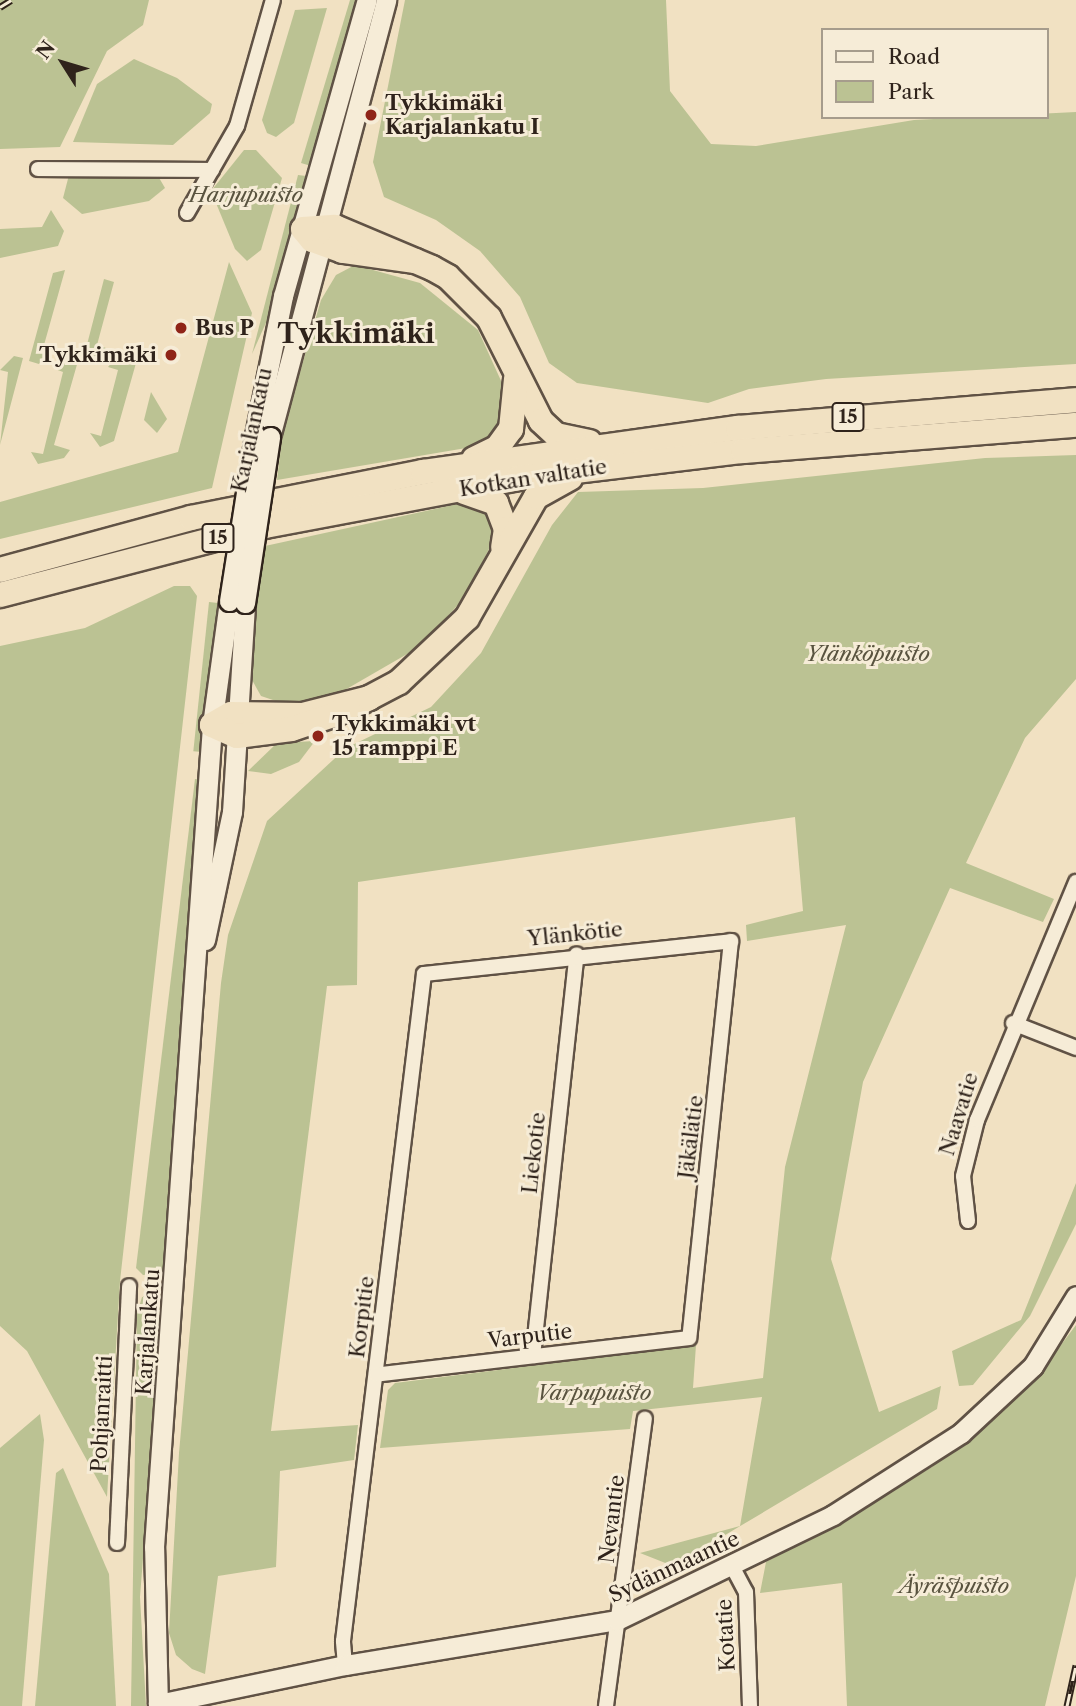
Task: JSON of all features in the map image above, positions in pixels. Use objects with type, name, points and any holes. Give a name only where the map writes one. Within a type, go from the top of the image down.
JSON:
[{"type":"highway","points":[[317,233],[415,261],[448,277],[477,303],[499,335],[515,375],[556,435],[621,443]]},
{"type":"highway","points":[[423,471],[497,448],[515,415],[515,375]]},
{"type":"highway","name":"Kotkan valtatie","points":[[0,570],[203,515],[423,471],[621,443],[1076,400]]},
{"type":"highway","name":"Kotkan valtatie","points":[[0,595],[265,526],[438,493],[642,463],[1076,425]]},
{"type":"highway","points":[[212,725],[237,725],[311,715],[369,698],[419,668],[447,641],[499,565],[544,489],[642,463]]},
{"type":"highway","points":[[438,493],[480,493],[496,503],[506,529],[499,565]]},
{"type":"main road","name":"Karjalankatu","points":[[317,233],[367,0]]},
{"type":"main road","name":"Karjalankatu","points":[[158,1705],[154,1560],[199,961],[212,725],[237,602],[262,436],[264,370],[317,233],[386,0]]},
{"type":"main road","name":"Karjalankatu","points":[[199,961],[227,853],[237,725],[237,602]]},
{"type":"main road","name":"Sydänmaantie","points":[[158,1705],[345,1665],[617,1620],[833,1515],[990,1410],[1033,1366],[1076,1296]]},
{"type":"street","points":[[187,213],[237,126],[273,0]]},
{"type":"street","points":[[38,169],[212,170]]},
{"type":"street","name":"Naavatie","points":[[968,1221],[964,1164],[1013,1023],[1076,882]]},
{"type":"street","name":"Ylänkötie","points":[[424,974],[577,954],[731,941]]},
{"type":"street","name":"Jäkälätie","points":[[689,1338],[731,941]]},
{"type":"street","name":"Liekotie","points":[[533,1356],[577,954]]},
{"type":"street","name":"Korpitie","points":[[345,1665],[376,1375],[424,974]]},
{"type":"street","points":[[1013,1023],[1076,1048]]},
{"type":"street","name":"Pohjanraitti","points":[[117,1544],[129,1286]]},
{"type":"street","name":"Varputie","points":[[376,1375],[689,1338]]},
{"type":"street","name":"Nevantie","points":[[606,1706],[645,1419]]},
{"type":"street","name":"Kotatie","points":[[732,1566],[747,1603],[750,1706]]},
{"type":"green space","points":[[0,0],[149,0],[143,25],[107,51],[60,147],[0,149]]},
{"type":"green space","points":[[350,0],[357,0],[346,49],[311,166],[301,163]]},
{"type":"green space","points":[[405,0],[666,0],[670,91],[711,144],[756,146],[914,120],[1048,119],[1048,113],[1076,112],[1076,364],[826,379],[749,389],[708,403],[577,383],[549,363],[520,297],[480,251],[436,220],[384,197],[373,162]]},
{"type":"green space","name":"Harjupuisto","points":[[327,8],[294,123],[276,137],[267,133],[262,120],[295,10]]},
{"type":"green space","name":"Harjupuisto","points":[[134,59],[177,78],[212,104],[210,113],[173,145],[73,142],[97,84]]},
{"type":"green space","name":"Harjupuisto","points":[[244,150],[256,150],[282,178],[261,250],[247,261],[235,249],[211,191]]},
{"type":"green space","name":"Harjupuisto","points":[[69,175],[158,176],[165,188],[149,201],[82,214],[63,198]]},
{"type":"green space","points":[[298,175],[306,176],[269,316],[252,354]]},
{"type":"green space","points":[[51,210],[64,231],[58,246],[0,258],[0,229],[42,227]]},
{"type":"green space","points":[[229,262],[252,313],[212,488],[0,539],[0,502],[178,452]]},
{"type":"green space","points":[[355,265],[420,283],[478,330],[502,383],[500,425],[478,446],[277,480],[283,430],[321,300],[336,275]]},
{"type":"green space","points":[[65,270],[44,345],[51,347],[39,364],[29,361],[53,273]]},
{"type":"green space","points":[[104,279],[114,282],[97,345],[106,348],[93,363],[83,360]]},
{"type":"green space","points":[[70,352],[80,354],[54,445],[70,450],[64,458],[38,464],[31,452],[43,454],[63,372],[55,369]]},
{"type":"green space","points":[[121,352],[138,356],[114,441],[100,447],[90,433],[101,436],[118,370],[108,367]]},
{"type":"green space","points":[[14,356],[23,358],[0,445],[8,372],[0,370]]},
{"type":"green space","points":[[151,392],[167,419],[157,433],[144,420]]},
{"type":"green space","name":"Ylänköpuisto","points":[[1076,455],[1076,679],[1025,738],[966,863],[1054,899],[1043,922],[950,888],[863,1082],[831,1259],[879,1412],[941,1386],[937,1409],[673,1566],[640,1553],[740,1526],[762,1397],[633,1411],[630,1429],[380,1448],[388,1390],[395,1383],[696,1345],[693,1388],[763,1378],[785,1167],[846,925],[747,941],[746,925],[803,911],[795,817],[358,882],[357,985],[327,986],[271,1431],[358,1425],[354,1460],[280,1471],[276,1567],[218,1576],[205,1674],[192,1669],[176,1655],[169,1633],[179,1453],[221,983],[228,935],[267,821],[346,748],[431,707],[481,653],[552,525],[578,492],[703,488],[985,458]]},
{"type":"green space","points":[[467,502],[486,509],[494,525],[489,549],[465,597],[421,646],[331,698],[282,703],[261,696],[251,678],[251,627],[265,546]]},
{"type":"green space","points":[[174,586],[190,586],[197,596],[120,1281],[107,1497],[27,1351],[0,1326],[0,646],[85,628]]},
{"type":"green space","points":[[209,602],[218,603],[202,752],[193,751]]},
{"type":"green space","points":[[315,741],[299,762],[271,774],[248,771],[277,743]]},
{"type":"green space","points":[[195,779],[201,780],[166,1265],[162,1273],[143,1275],[136,1268]]},
{"type":"green space","points":[[1076,1183],[1076,1224],[1030,1316],[973,1385],[959,1386],[952,1351],[1021,1320]]},
{"type":"green space","points":[[154,1294],[162,1313],[140,1597],[146,1706],[131,1706],[137,1314],[142,1297]]},
{"type":"green space","name":"Äyräspuisto","points":[[1076,1325],[1076,1576],[1045,1706],[847,1706],[842,1583],[760,1593],[766,1562],[932,1467],[1030,1386]]},
{"type":"green space","points":[[40,1414],[44,1440],[22,1706],[0,1706],[0,1448]]},
{"type":"green space","points":[[63,1468],[109,1574],[116,1706],[35,1706],[56,1473]]},
{"type":"railway","points":[[0,7],[11,0]]},
{"type":"railway","points":[[1067,1706],[1076,1665]]},
{"type":"place","name":"Tykkimäki Karjalankatu I","points":[[371,115]]},
{"type":"place","name":"Bus P","points":[[181,328]]},
{"type":"place","name":"Tykkimäki","points":[[171,355]]},
{"type":"place","name":"Tykkimäki vt 15 ramppi E","points":[[318,736]]},
{"type":"district","name":"Tykkimäki","points":[[356,333]]},
{"type":"park label","name":"Varpupuisto","points":[[594,1393]]}]
